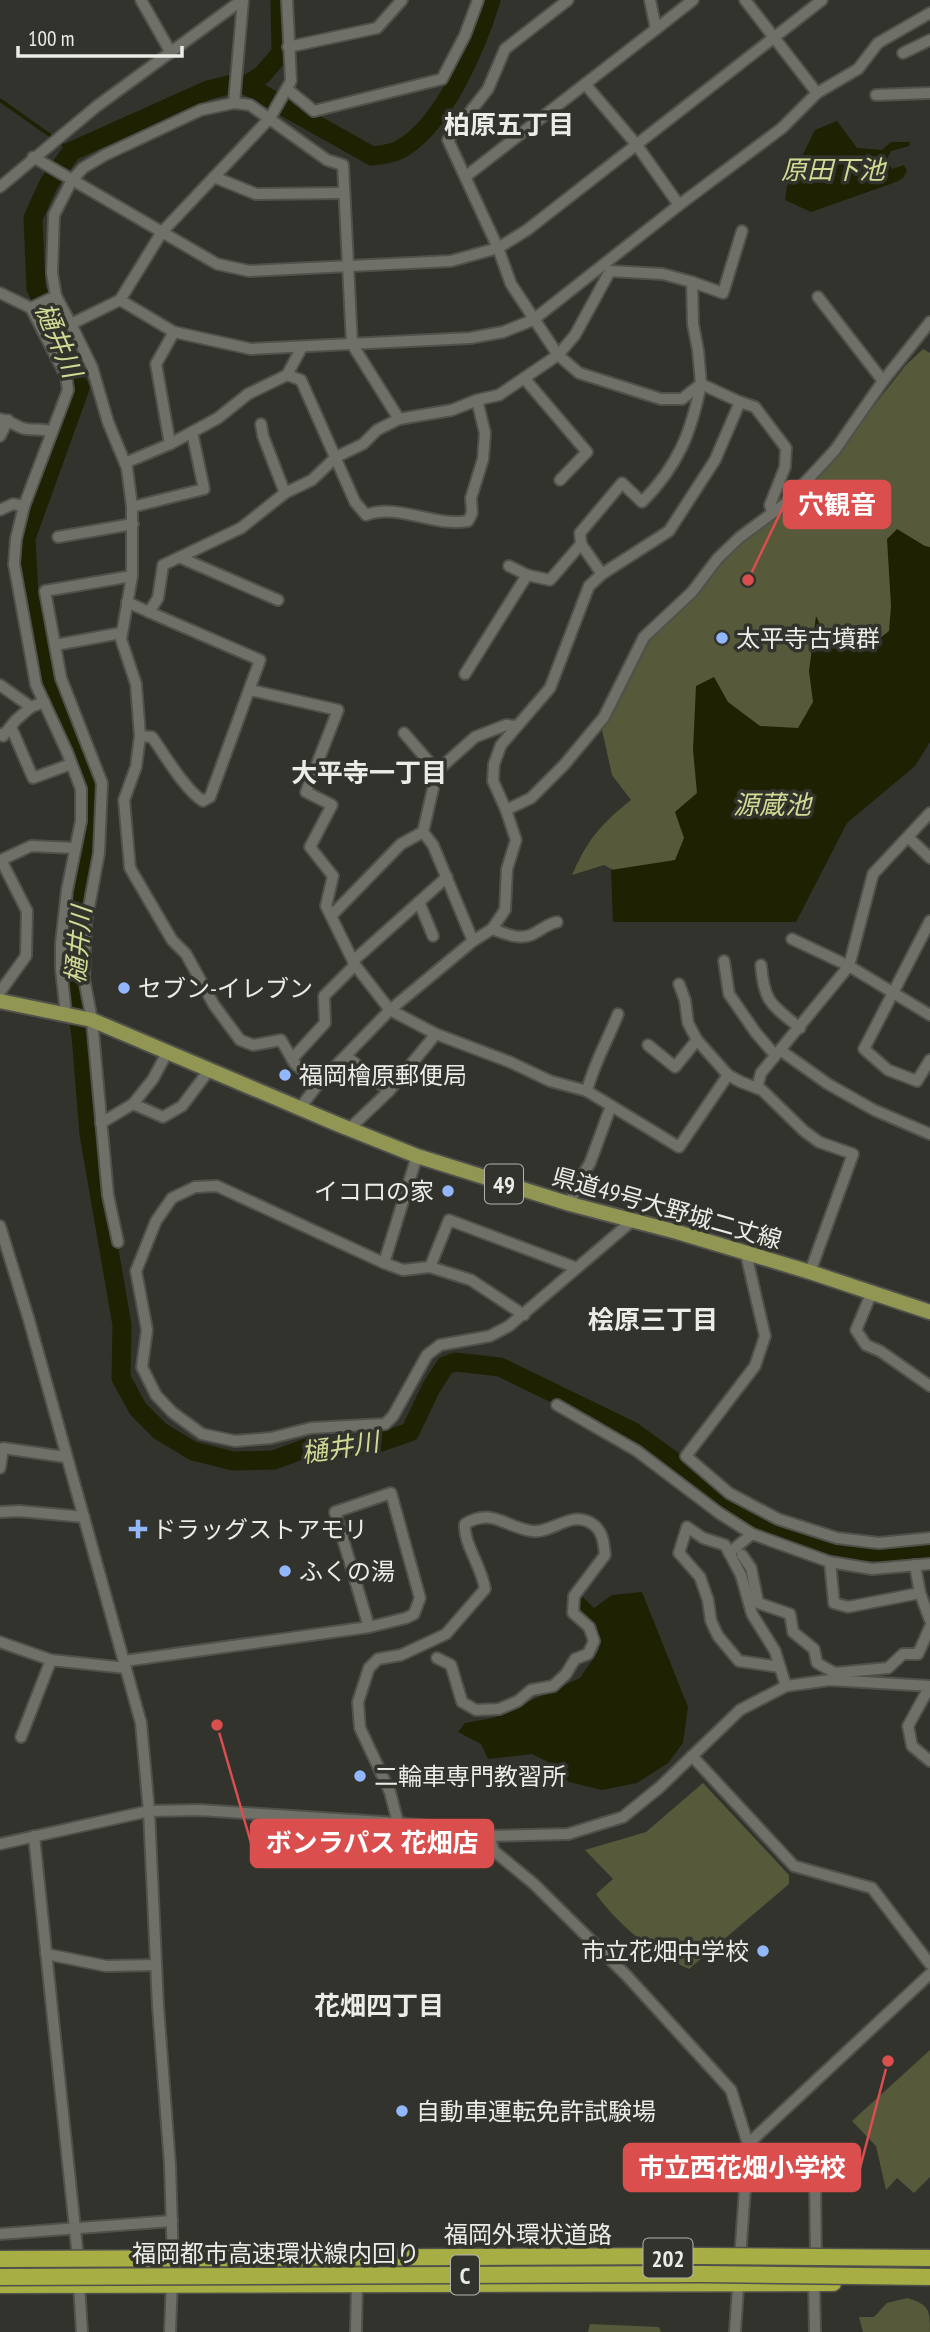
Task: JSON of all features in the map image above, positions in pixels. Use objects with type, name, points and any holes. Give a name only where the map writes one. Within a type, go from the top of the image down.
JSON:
[{"type":"highway","name":"福岡外環状道路","points":[[0,2259],[420,2257],[816,2260],[930,2257]]},
{"type":"highway","name":"C","points":[[0,2259],[930,2257]]},
{"type":"highway","name":"福岡都市高速環状線内回り","points":[[0,2277],[689,2274],[930,2277]]},
{"type":"highway","name":"福岡外環状道路","points":[[0,2285],[930,2284]]},
{"type":"main road","name":"県道49号大野城二丈線","points":[[0,1001],[92,1020],[417,1156],[570,1204],[810,1272],[930,1312]]},
{"type":"street","points":[[141,0],[170,51]]},
{"type":"street","points":[[0,187],[38,160],[170,51],[242,0]]},
{"type":"street","points":[[234,100],[242,0]]},
{"type":"street","points":[[71,324],[120,300],[162,232],[272,114],[291,81],[286,0]]},
{"type":"street","points":[[288,47],[377,28],[402,0]]},
{"type":"street","points":[[285,92],[314,111],[442,79],[465,35],[478,0]]},
{"type":"street","points":[[650,0],[656,29]]},
{"type":"street","points":[[465,177],[693,0]]},
{"type":"street","points":[[745,0],[817,93]]},
{"type":"street","points":[[38,160],[217,264],[249,271],[451,261],[498,248],[527,230],[822,0]]},
{"type":"street","points":[[564,1],[505,49],[488,89],[449,140],[498,248],[511,284],[558,355],[579,373],[661,399],[682,399],[701,384]]},
{"type":"street","points":[[120,300],[174,332],[251,349],[471,338],[503,332],[533,320],[782,128],[817,93],[858,69],[878,43],[930,13]]},
{"type":"street","points":[[903,53],[930,40]]},
{"type":"street","points":[[585,84],[636,144],[679,205]]},
{"type":"street","points":[[876,95],[930,93]]},
{"type":"street","points":[[319,1083],[295,1065],[281,1040],[253,1045],[240,1040],[214,1005],[186,954],[172,940],[130,868],[124,800],[136,767],[140,736],[136,684],[121,633],[132,576],[132,507],[125,463],[108,422],[92,367],[56,296],[52,273],[54,215],[69,178],[105,155],[201,110],[234,100],[272,114],[327,160],[343,165],[352,344],[399,419]]},
{"type":"street","points":[[214,177],[256,194],[344,193]]},
{"type":"street","points":[[149,612],[158,598],[163,565],[241,528],[285,493],[312,480],[336,457],[363,444],[377,430],[399,419],[452,410],[499,395],[558,355],[575,335],[610,271],[663,274],[723,293],[742,231]]},
{"type":"street","points":[[602,574],[581,544],[580,533],[622,483],[642,502],[674,464],[692,425],[701,384],[693,324],[692,282]]},
{"type":"street","points":[[0,293],[31,309],[66,376],[68,390],[24,506],[16,539],[14,564],[36,685],[81,789],[80,821],[67,890],[61,943],[66,1014]]},
{"type":"street","points":[[31,309],[56,296]]},
{"type":"street","points":[[818,297],[883,381]]},
{"type":"street","points":[[506,810],[531,798],[564,765],[604,717],[644,636],[692,592],[718,558],[740,537],[786,503],[835,450],[883,381],[930,322]]},
{"type":"street","points":[[170,444],[156,364],[174,332]]},
{"type":"street","points":[[125,463],[170,444],[218,418],[248,394],[287,375],[302,347]]},
{"type":"street","points":[[287,375],[301,380],[355,502],[366,515],[380,510],[452,524],[468,522],[472,513],[471,498],[483,459],[485,433],[477,400]]},
{"type":"street","points":[[524,378],[587,452],[560,480]]},
{"type":"street","points":[[701,384],[755,407],[786,448],[785,467],[770,505],[772,513]]},
{"type":"street","points":[[300,1108],[319,1083],[390,1010],[473,941],[492,929],[505,910],[507,869],[516,840],[494,781],[494,764],[501,745],[550,688],[589,586],[602,574],[668,531],[715,460],[740,402]]},
{"type":"street","points":[[0,436],[4,419],[23,428],[42,428],[52,432]]},
{"type":"street","points":[[261,424],[285,493]]},
{"type":"street","points":[[132,507],[204,489],[192,432]]},
{"type":"street","points":[[0,510],[13,504],[24,506]]},
{"type":"street","points":[[58,537],[133,524]]},
{"type":"street","points":[[509,566],[527,575],[550,580],[581,544]]},
{"type":"street","points":[[181,558],[278,600]]},
{"type":"street","points":[[464,674],[527,575]]},
{"type":"street","points":[[118,1242],[108,1195],[92,1020],[84,978],[86,923],[99,853],[102,783],[61,678],[45,591],[132,576]]},
{"type":"street","points":[[127,602],[260,660],[210,797],[202,801],[190,793],[184,780],[152,737],[140,736]]},
{"type":"street","points":[[55,645],[121,633]]},
{"type":"street","points":[[0,685],[31,707]]},
{"type":"street","points":[[250,690],[338,710],[306,792],[332,805],[310,847],[333,876],[326,906],[354,963],[390,1010],[436,1034],[510,1062],[550,1081],[586,1091],[679,1147],[728,1075]]},
{"type":"street","points":[[0,734],[4,736],[31,707],[44,702]]},
{"type":"street","points":[[331,916],[401,844],[423,832],[437,771],[475,737],[506,725],[517,726]]},
{"type":"street","points":[[11,727],[33,778],[71,764]]},
{"type":"street","points":[[404,733],[437,771]]},
{"type":"street","points":[[757,1088],[761,1073],[849,966],[873,874],[930,813]]},
{"type":"street","points":[[423,832],[433,845],[473,941]]},
{"type":"street","points":[[908,836],[930,858]]},
{"type":"street","points":[[0,992],[26,956],[27,911],[4,874],[1,860],[31,846],[75,848]]},
{"type":"street","points":[[292,1059],[325,1023],[324,996],[354,963],[446,877]]},
{"type":"street","points":[[419,902],[433,936]]},
{"type":"street","points":[[930,921],[864,1049],[888,1070],[917,1081],[930,1060]]},
{"type":"street","points":[[492,929],[518,937],[532,934],[557,922]]},
{"type":"street","points":[[792,939],[849,966],[930,1015]]},
{"type":"street","points":[[724,961],[729,994],[756,1033],[778,1053],[874,1110],[930,1134]]},
{"type":"street","points":[[761,965],[763,990],[771,1004],[800,1028]]},
{"type":"street","points":[[678,984],[685,1000],[688,1023],[697,1040],[728,1075],[762,1090],[820,1142],[853,1154],[810,1272]]},
{"type":"street","points":[[586,1091],[618,1014]]},
{"type":"street","points":[[349,1129],[388,1091],[436,1034]]},
{"type":"street","points":[[648,1045],[674,1067],[697,1040]]},
{"type":"street","points":[[101,1123],[133,1104],[153,1079],[168,1051]]},
{"type":"street","points":[[346,1056],[388,1091]]},
{"type":"street","points":[[133,1104],[163,1117],[182,1106],[210,1069]]},
{"type":"street","points":[[570,1204],[576,1186],[590,1163],[611,1106]]},
{"type":"street","points":[[384,1263],[417,1156]]},
{"type":"street","points":[[524,1315],[471,1280],[430,1267],[403,1270],[384,1263],[217,1186],[195,1188],[172,1198],[156,1221],[136,1271],[147,1329],[142,1367],[156,1395],[172,1412],[202,1434],[235,1441],[271,1438],[311,1429],[384,1424],[393,1416],[427,1354],[440,1345],[490,1336],[509,1326],[524,1315],[632,1221]]},
{"type":"street","points":[[430,1267],[449,1220],[577,1268]]},
{"type":"street","points":[[0,1226],[141,1723],[149,1811],[172,2221],[170,2332]]},
{"type":"street","points":[[746,1254],[765,1336],[755,1366],[686,1456],[729,1493],[778,1519],[837,1538],[879,1543],[930,1538]]},
{"type":"street","points":[[0,1264],[12,1265]]},
{"type":"street","points":[[872,1293],[856,1330],[860,1338],[866,1345],[880,1351],[930,1386]]},
{"type":"street","points":[[557,1405],[637,1451],[719,1513],[752,1534],[830,1562],[872,1569],[930,1564]]},
{"type":"street","points":[[0,1468],[3,1448],[65,1457]]},
{"type":"street","points":[[0,1642],[51,1660],[125,1665],[369,1627],[406,1618],[414,1614],[420,1598],[391,1493],[335,1512],[369,1627]]},
{"type":"street","points":[[0,1512],[19,1511],[84,1517]]},
{"type":"street","points":[[398,1823],[390,1792],[360,1728],[358,1702],[369,1668],[378,1659],[401,1655],[446,1633],[485,1589],[483,1574],[464,1534],[465,1524],[474,1518],[499,1518],[532,1531],[548,1530],[559,1522],[575,1519],[594,1525],[603,1536],[605,1555],[574,1596],[573,1613],[589,1627],[594,1641],[588,1654],[575,1659],[566,1674],[553,1686],[531,1690],[518,1701],[499,1709],[476,1710],[462,1702],[451,1665],[438,1658]]},
{"type":"street","points":[[780,1667],[739,1661],[718,1636],[699,1577],[679,1553],[687,1527],[703,1538],[725,1545],[741,1575],[752,1614],[775,1651],[786,1686]]},
{"type":"street","points":[[729,1553],[752,1534]]},
{"type":"street","points":[[742,1555],[751,1569],[758,1602],[790,1614],[793,1632],[814,1649],[817,1662],[835,1673],[888,1668],[903,1654],[918,1654],[930,1627]]},
{"type":"street","points":[[830,1562],[835,1603],[848,1607],[920,1592]]},
{"type":"street","points":[[915,1565],[920,1592],[930,1620]]},
{"type":"street","points":[[21,1737],[51,1660]]},
{"type":"street","points":[[0,1844],[149,1811],[200,1810],[398,1823],[489,1836],[568,1834],[623,1817],[660,1787],[740,1710],[786,1686],[830,1680],[930,1686],[908,1726],[912,1746],[930,1761]]},
{"type":"street","points":[[692,1756],[794,1866],[872,1888],[930,1964]]},
{"type":"street","points":[[34,1836],[78,2258]]},
{"type":"street","points":[[489,1836],[494,1851],[534,1884],[627,1976],[731,2090],[748,2144],[735,2332]]},
{"type":"street","points":[[46,1954],[106,1966],[156,1965]]},
{"type":"street","points":[[748,2144],[930,1974]]},
{"type":"street","points":[[744,2183],[815,2178],[816,2260]]},
{"type":"street","points":[[0,2234],[172,2221]]},
{"type":"street","points":[[419,2284],[420,2257]]},
{"type":"street","points":[[814,2283],[816,2332]]},
{"type":"street","points":[[356,2332],[357,2284]]},
{"type":"street","points":[[79,2285],[82,2332]]},
{"type":"shaded area","points":[[923,349],[930,353],[930,552],[898,633],[822,708],[799,738],[703,776],[691,839],[677,870],[625,876],[604,865],[572,875],[596,833],[631,800],[612,775],[602,730],[647,639],[695,595],[741,542],[838,452],[905,366]]},
{"type":"shaded area","points":[[703,1783],[789,1875],[789,1884],[689,1969],[638,1938],[605,1906],[596,1894],[613,1879],[585,1850],[646,1832]]},
{"type":"shaded area","points":[[930,2050],[930,2177],[914,2193],[897,2178],[886,2190],[876,2146],[852,2121]]},
{"type":"shaded area","points":[[907,2298],[927,2309],[930,2332],[863,2332],[859,2317],[874,2317],[887,2303]]},
{"type":"shaded area","points":[[590,2324],[659,2327],[661,2332],[588,2332]]},
{"type":"water","name":"原田下池","points":[[837,121],[857,148],[882,150],[891,142],[910,142],[909,146],[891,151],[887,159],[892,169],[904,165],[907,171],[903,178],[896,182],[811,212],[785,200],[787,186],[815,130]]},
{"type":"water","name":"源蔵池","points":[[897,529],[930,547],[930,742],[915,766],[847,823],[796,922],[613,922],[611,870],[675,860],[684,838],[675,812],[697,793],[693,750],[696,686],[714,677],[728,702],[760,726],[798,728],[813,702],[809,671],[816,616],[827,640],[863,651],[889,631],[891,606],[887,539]]},
{"type":"water","points":[[642,1592],[688,1707],[683,1743],[668,1763],[637,1783],[602,1790],[569,1782],[552,1764],[532,1754],[488,1759],[481,1744],[458,1732],[465,1723],[493,1718],[580,1678],[599,1650],[597,1626],[576,1605],[583,1597],[594,1608],[612,1595]]},
{"type":"waterway","points":[[246,85],[262,75],[281,53],[280,0]]},
{"type":"waterway","name":"樋井川","points":[[491,0],[477,40],[444,105],[415,139],[399,150],[372,156],[246,85],[236,83],[208,90],[72,151],[49,183],[33,218],[36,288],[80,388],[26,538],[29,594],[50,694],[91,786],[90,836],[71,972],[81,1035],[89,1134],[122,1325],[121,1378],[138,1409],[160,1431],[193,1451],[233,1461],[274,1460],[312,1446],[337,1448],[381,1442],[410,1432],[445,1366],[455,1362],[500,1367],[632,1431],[755,1520],[827,1547],[903,1555],[930,1553]]},
{"type":"waterway","points":[[0,100],[72,151]]},
{"type":"place","name":"穴観音","points":[[748,580]]},
{"type":"place","name":"太平寺古墳群","points":[[722,638]]},
{"type":"place","name":"セブン-イレブン","points":[[124,988]]},
{"type":"place","name":"福岡檜原郵便局","points":[[285,1075]]},
{"type":"place","name":"イコロの家","points":[[448,1191]]},
{"type":"place","name":"ドラッグストアモリ","points":[[138,1529]]},
{"type":"place","name":"ふくの湯","points":[[285,1571]]},
{"type":"place","name":"ボンラパス 花畑店","points":[[217,1725]]},
{"type":"place","name":"二輪車専門教習所","points":[[360,1776]]},
{"type":"place","name":"市立花畑中学校","points":[[763,1951]]},
{"type":"place","name":"市立西花畑小学校","points":[[888,2061]]},
{"type":"place","name":"自動車運転免許試験場","points":[[402,2111]]},
{"type":"district","name":"柏原五丁目","points":[[509,124]]},
{"type":"district","name":"大平寺一丁目","points":[[369,772]]},
{"type":"district","name":"桧原三丁目","points":[[653,1319]]},
{"type":"district","name":"花畑四丁目","points":[[379,2005]]}]
